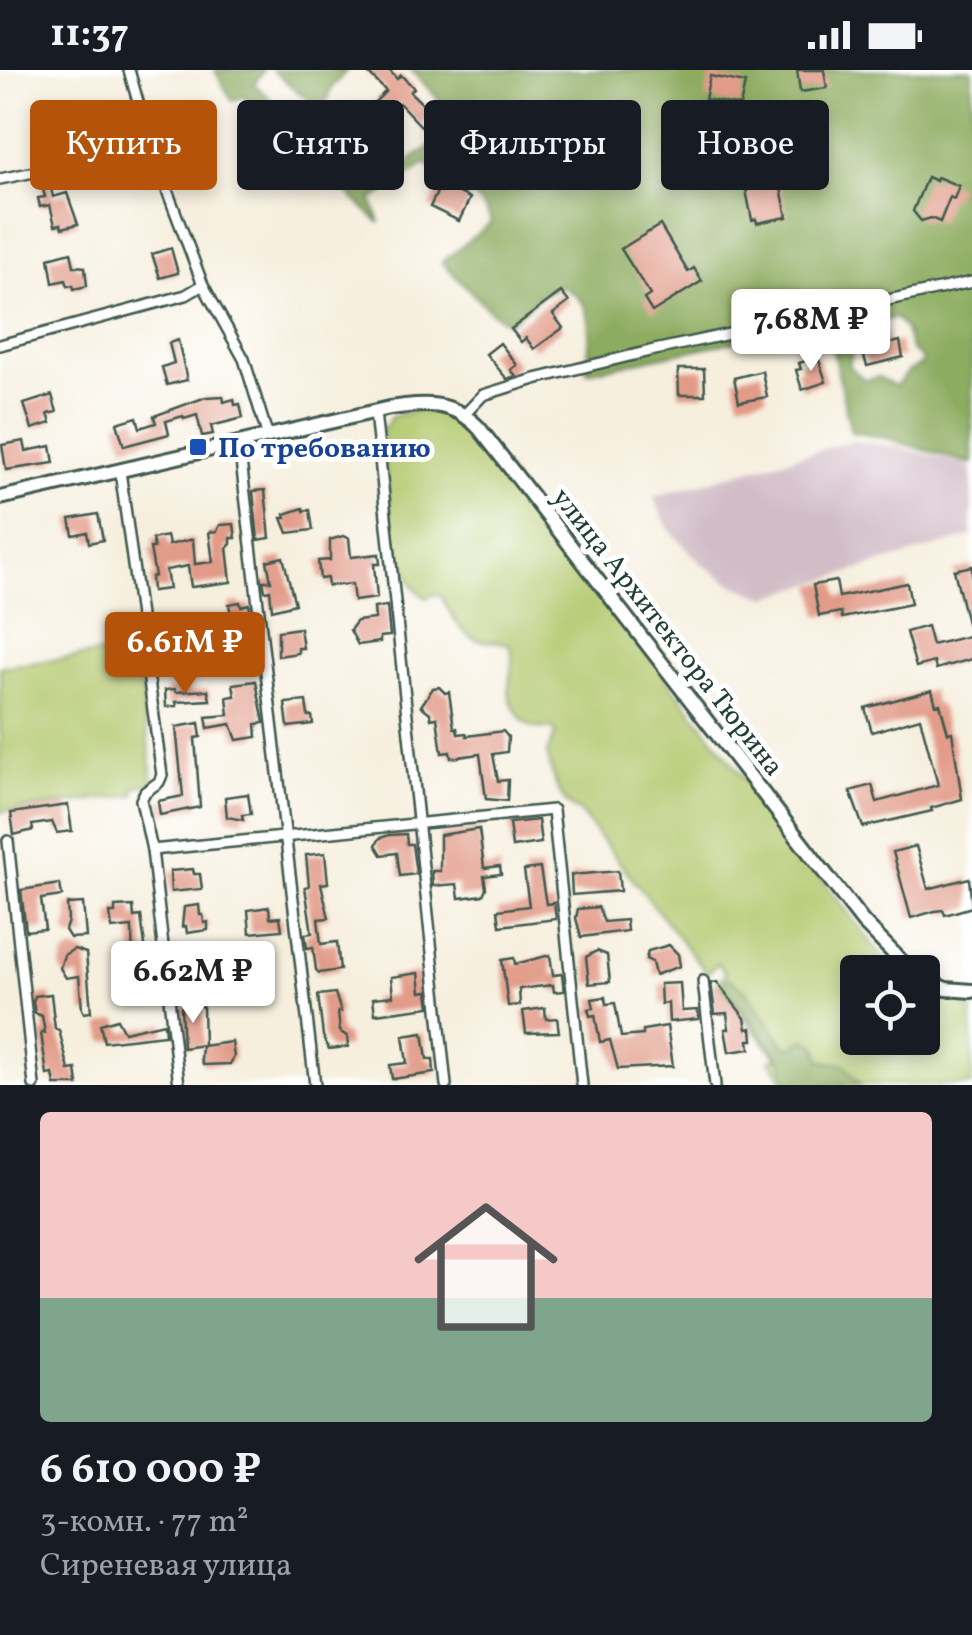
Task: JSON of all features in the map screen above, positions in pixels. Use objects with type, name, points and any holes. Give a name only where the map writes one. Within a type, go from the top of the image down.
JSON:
[{"type":"street","points":[[129,70],[137,100]]},
{"type":"street","points":[[0,179],[30,173]]},
{"type":"street","points":[[167,190],[202,285],[244,359],[268,438]]},
{"type":"street","points":[[0,498],[375,412],[434,403],[465,414],[483,395],[536,379],[972,282]]},
{"type":"street","points":[[0,345],[186,295],[202,285]]},
{"type":"street","points":[[375,412],[446,1085]]},
{"type":"street","name":"улица Архитектора Тюрина","points":[[465,414],[521,480],[862,922],[895,955]]},
{"type":"street","points":[[239,444],[315,1085]]},
{"type":"street","points":[[120,472],[162,775],[141,800],[152,850],[178,1085]]},
{"type":"street","points":[[152,850],[553,810],[582,1085]]},
{"type":"street","points":[[8,841],[34,1085]]},
{"type":"street","points":[[703,981],[716,1085]]},
{"type":"street","points":[[940,986],[972,990]]},
{"type":"shaded area","points":[[851,441],[898,447],[965,464],[972,470],[972,536],[767,597],[737,587],[703,565],[669,530],[653,497]]},
{"type":"green space","points":[[215,70],[264,70],[254,84],[272,100],[247,100],[243,96],[232,101]]},
{"type":"green space","points":[[272,70],[347,70],[332,87],[327,100],[308,100]]},
{"type":"green space","points":[[411,70],[972,70],[972,464],[886,438],[851,432],[827,322],[587,372],[589,322],[587,311],[573,293],[560,286],[543,294],[508,323],[491,312],[442,262],[491,223],[481,204],[466,190],[641,190],[641,100],[439,100]],"holes":[[[896,318],[905,330],[911,350],[922,358],[922,364],[909,371],[896,386],[878,377],[865,380],[849,367],[853,345],[850,326]]]},
{"type":"green space","points":[[424,151],[424,165],[404,178],[404,165]]},
{"type":"green space","points":[[344,190],[387,190],[372,200],[380,223]]},
{"type":"green space","points":[[440,409],[464,421],[481,439],[881,955],[840,955],[840,1055],[940,1055],[940,994],[972,1009],[972,1085],[861,1085],[840,1065],[821,1061],[818,1047],[804,1039],[792,1048],[784,1046],[767,1021],[723,984],[782,1061],[793,1085],[787,1085],[770,1060],[777,1058],[717,982],[726,973],[718,963],[707,973],[579,811],[560,794],[547,753],[556,733],[552,728],[529,725],[512,704],[510,645],[472,638],[441,596],[426,598],[410,579],[393,548],[382,427],[391,417]]},
{"type":"green space","points":[[137,649],[153,782],[134,788],[135,795],[0,812],[0,667]]},
{"type":"green space","points":[[728,978],[745,990],[785,1046],[792,1048],[804,1039],[808,1041],[816,1047],[821,1061],[844,1065],[861,1085],[793,1085],[784,1076],[782,1061],[722,984]]},
{"type":"building","points":[[365,70],[389,70],[397,79],[401,75],[414,88],[410,92],[424,105],[424,123],[421,126],[404,108],[404,100],[377,100],[386,91]]},
{"type":"building","points":[[797,70],[824,70],[827,88],[800,92]]},
{"type":"building","points":[[710,76],[745,83],[741,100],[705,99]]},
{"type":"building","points":[[927,177],[959,186],[940,222],[931,218],[921,221],[913,211]]},
{"type":"building","points":[[43,190],[51,190],[53,197],[67,193],[78,224],[62,228],[61,224],[55,225],[50,205],[40,207],[38,198],[45,197]]},
{"type":"building","points":[[438,190],[453,190],[470,198],[459,221],[430,207]]},
{"type":"building","points":[[746,190],[781,190],[787,217],[757,223],[752,220]]},
{"type":"building","points":[[660,225],[688,272],[694,268],[702,281],[652,312],[644,299],[650,295],[621,249]]},
{"type":"building","points":[[171,248],[178,273],[160,278],[152,254]]},
{"type":"building","points":[[71,252],[74,266],[85,267],[87,286],[74,289],[66,280],[53,283],[49,258]]},
{"type":"building","points":[[561,292],[569,302],[553,314],[563,328],[534,349],[526,338],[521,342],[511,329]]},
{"type":"building","points":[[884,322],[888,344],[900,341],[903,357],[867,366],[855,328]]},
{"type":"building","points":[[178,340],[187,380],[167,385],[162,367],[174,363],[169,343]]},
{"type":"building","points":[[500,343],[517,365],[511,370],[516,376],[507,379],[486,354]]},
{"type":"building","points":[[818,357],[826,382],[802,390],[796,370],[801,369],[799,363]]},
{"type":"building","points":[[678,369],[704,369],[705,395],[679,395]]},
{"type":"building","points":[[762,371],[767,397],[739,402],[734,378]]},
{"type":"building","points":[[52,395],[57,412],[48,414],[51,423],[32,429],[24,404]]},
{"type":"building","points":[[223,396],[224,402],[234,399],[235,405],[240,404],[243,418],[211,426],[213,434],[202,436],[197,415],[184,419],[183,416],[166,421],[169,434],[124,446],[117,423],[137,417],[140,428],[156,423],[154,416],[206,397]]},
{"type":"building","points":[[24,441],[26,451],[51,446],[54,463],[6,470],[2,445]]},
{"type":"building","points":[[265,490],[270,538],[258,540],[253,491]]},
{"type":"building","points":[[303,508],[310,510],[313,530],[288,533],[282,518]]},
{"type":"building","points":[[98,514],[103,540],[89,543],[87,532],[73,535],[70,519]]},
{"type":"building","points":[[234,524],[236,538],[231,538],[227,548],[231,582],[191,587],[188,566],[166,570],[169,589],[152,591],[152,539],[167,536],[169,545],[193,539],[195,564],[213,562],[209,532],[217,531],[220,525]]},
{"type":"building","points":[[349,538],[351,557],[379,554],[380,564],[374,564],[377,598],[354,601],[352,584],[328,586],[327,578],[320,579],[318,561],[330,560],[330,540]]},
{"type":"building","points":[[283,557],[295,604],[272,610],[270,590],[265,591],[263,581],[271,581],[267,561]]},
{"type":"building","points":[[972,566],[972,630],[969,631],[954,570]]},
{"type":"building","points":[[836,581],[839,597],[907,583],[911,604],[842,618],[841,612],[819,616],[813,585]]},
{"type":"building","points":[[240,602],[241,606],[249,604],[251,616],[243,617],[250,657],[232,660],[227,632],[234,631],[229,604]]},
{"type":"building","points":[[387,606],[390,636],[380,637],[380,642],[358,645],[350,630],[357,621],[375,619],[374,608]]},
{"type":"building","points":[[927,626],[932,645],[972,635],[972,659],[936,669],[934,662],[916,667],[906,632]]},
{"type":"building","points":[[300,628],[303,648],[298,648],[298,653],[278,656],[278,631]]},
{"type":"building","points":[[256,681],[264,723],[256,724],[257,737],[237,740],[231,724],[208,728],[206,717],[229,715],[227,697],[235,696],[233,684]]},
{"type":"building","points":[[433,688],[449,692],[458,734],[503,731],[508,737],[507,752],[493,754],[498,781],[508,780],[507,801],[486,799],[480,754],[451,758],[450,752],[442,753],[437,718],[431,719],[421,706]]},
{"type":"building","points":[[165,690],[208,690],[210,700],[176,702],[177,706],[166,707]]},
{"type":"building","points":[[932,690],[948,733],[952,732],[962,799],[931,808],[932,811],[863,827],[850,791],[872,785],[877,802],[938,785],[920,718],[872,732],[865,708]]},
{"type":"building","points":[[306,701],[313,724],[288,727],[285,703]]},
{"type":"building","points":[[199,723],[201,737],[195,738],[200,807],[160,815],[158,801],[183,796],[176,727]]},
{"type":"building","points":[[248,794],[251,814],[242,815],[243,820],[227,817],[225,797]]},
{"type":"building","points":[[68,805],[72,831],[57,833],[52,822],[32,825],[33,830],[14,835],[11,813]]},
{"type":"building","points":[[538,820],[541,843],[512,847],[509,823]]},
{"type":"building","points":[[479,829],[484,868],[500,866],[501,874],[484,876],[483,895],[459,898],[457,884],[433,886],[432,871],[440,871],[440,835]]},
{"type":"building","points":[[406,834],[407,844],[412,844],[416,874],[400,876],[397,853],[382,855],[376,845],[380,838]]},
{"type":"building","points":[[916,846],[928,889],[969,878],[972,907],[945,915],[943,910],[911,918],[893,852]]},
{"type":"building","points":[[325,853],[328,883],[321,884],[329,918],[318,919],[321,944],[337,942],[340,970],[319,973],[313,947],[307,948],[305,934],[312,933],[305,887],[309,886],[306,855]]},
{"type":"building","points":[[540,868],[546,904],[554,903],[556,919],[500,926],[498,910],[529,906],[524,870]]},
{"type":"building","points":[[193,869],[194,874],[200,874],[202,889],[171,892],[170,871]]},
{"type":"building","points":[[618,871],[620,891],[572,895],[571,875]]},
{"type":"building","points":[[60,884],[62,896],[41,899],[45,929],[26,931],[21,890]]},
{"type":"building","points":[[83,903],[86,937],[70,938],[65,930],[67,904]]},
{"type":"building","points":[[199,905],[208,930],[187,933],[186,926],[182,927],[184,907]]},
{"type":"building","points":[[133,906],[134,917],[141,916],[148,968],[133,969],[132,927],[112,929],[110,913],[115,913],[115,907]]},
{"type":"building","points":[[269,907],[270,918],[280,917],[282,930],[250,933],[248,910]]},
{"type":"building","points":[[598,907],[604,922],[626,920],[627,931],[581,937],[578,909]]},
{"type":"building","points":[[669,945],[678,954],[680,966],[655,975],[652,962],[646,959],[648,951]]},
{"type":"building","points":[[74,949],[86,953],[91,1012],[84,1013],[82,1009],[79,976],[66,978],[60,968],[64,955]]},
{"type":"building","points":[[597,951],[607,955],[610,982],[589,984],[586,957]]},
{"type":"building","points":[[550,955],[553,975],[562,974],[564,991],[554,992],[553,985],[519,989],[520,1005],[508,1006],[502,960],[514,958],[515,964]]},
{"type":"building","points":[[419,973],[421,992],[428,991],[430,1007],[375,1014],[373,998],[393,996],[391,977]]},
{"type":"building","points":[[717,982],[745,1018],[747,1029],[752,1028],[750,1049],[729,1052],[727,1013],[715,1014],[711,983]]},
{"type":"building","points":[[680,983],[682,1011],[698,1010],[699,1019],[669,1022],[668,1003],[661,1004],[660,984]]},
{"type":"building","points":[[335,993],[341,1012],[340,1032],[347,1036],[348,1047],[329,1049],[323,1036],[318,995]]},
{"type":"building","points":[[51,994],[55,1029],[59,1030],[69,1070],[76,1069],[78,1085],[55,1085],[53,1074],[47,1075],[42,1016],[35,1013],[33,1002],[35,996]]},
{"type":"building","points":[[605,997],[606,1004],[615,1003],[621,1037],[643,1035],[643,1030],[667,1026],[673,1066],[618,1069],[610,1040],[600,1042],[595,1015],[590,1016],[588,1009],[594,1008],[592,999]]},
{"type":"building","points":[[181,1007],[203,1007],[204,1045],[183,1048]]},
{"type":"building","points":[[545,1008],[546,1019],[557,1018],[559,1032],[526,1033],[523,1011]]},
{"type":"building","points":[[117,1019],[124,1032],[164,1023],[165,1035],[104,1042],[100,1024]]},
{"type":"building","points":[[423,1033],[427,1059],[433,1059],[434,1073],[392,1079],[390,1065],[407,1063],[403,1036]]},
{"type":"building","points":[[232,1042],[234,1057],[230,1064],[203,1065],[202,1046]]},
{"type":"place","name":"По требованию","points":[[198,447]]}]
